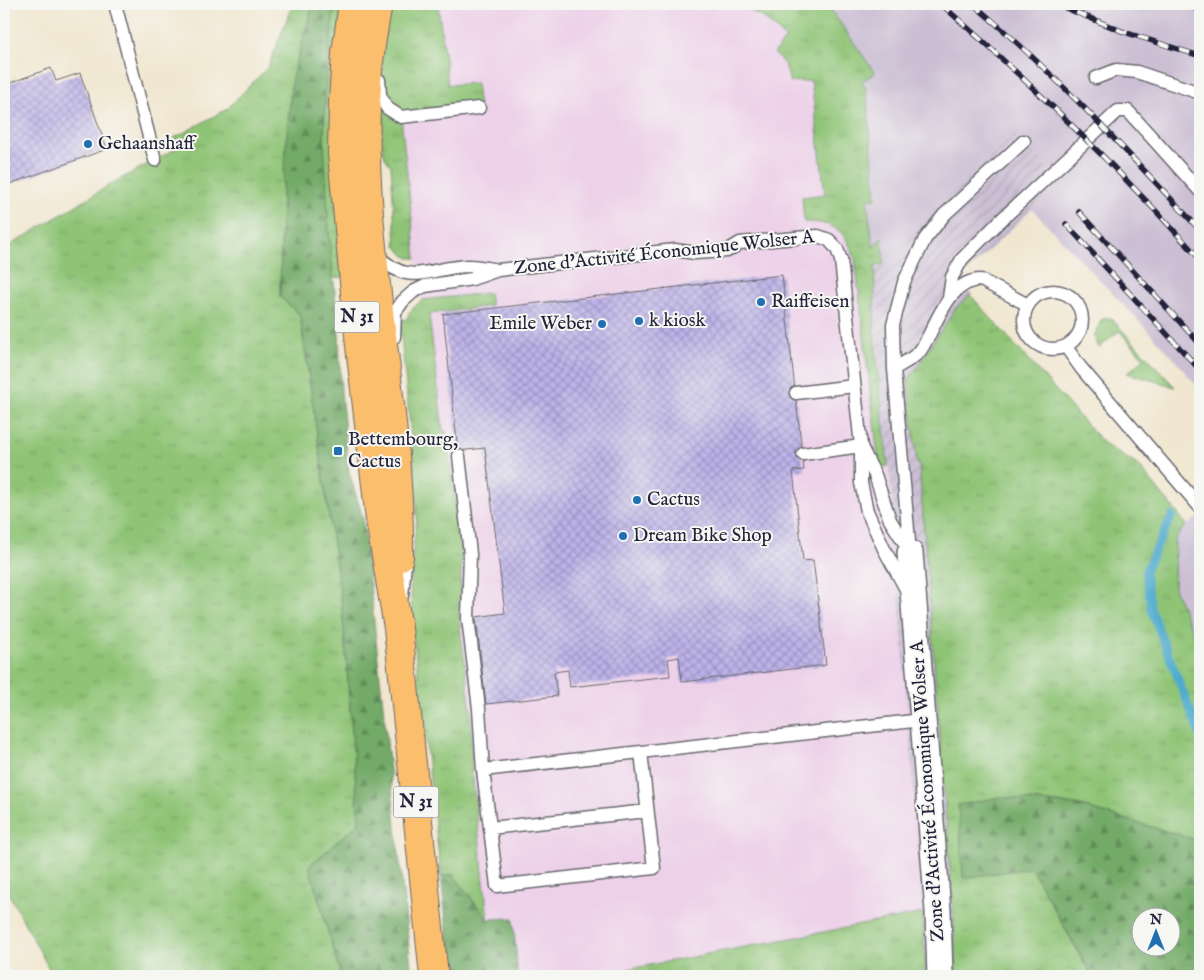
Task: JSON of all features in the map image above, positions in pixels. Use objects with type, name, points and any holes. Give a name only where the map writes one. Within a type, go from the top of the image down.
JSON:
[{"type":"main road","name":"N 31","points":[[353,4],[346,52],[342,154],[354,286],[380,520],[398,628],[434,976]]},
{"type":"main road","name":"N 31","points":[[378,4],[367,82],[368,193],[393,424],[400,519],[398,628]]},
{"type":"main road","points":[[346,52],[354,86],[352,155],[358,221],[363,237],[373,252]]},
{"type":"street","name":"Zone d'Activité Économique Wolser A","points":[[910,552],[938,911],[940,976]]},
{"type":"lane","points":[[115,4],[155,160]]},
{"type":"lane","points":[[389,4],[379,78],[380,95],[388,108],[400,116],[479,108]]},
{"type":"lane","points":[[1096,78],[1116,70],[1137,72],[1200,93]]},
{"type":"lane","points":[[894,369],[919,352],[949,298],[952,277],[962,259],[1007,214],[1118,111],[1128,111],[1200,191]]},
{"type":"lane","name":"Zone d'Activité Économique Wolser A","points":[[910,552],[894,369],[893,325],[904,282],[925,239],[944,215],[1024,141]]},
{"type":"lane","name":"Zone d'Activité Économique Wolser A","points":[[398,628],[410,518],[409,484],[393,327],[395,312],[412,292],[425,286],[472,279],[498,270],[675,250],[695,253],[728,251],[740,243],[818,236],[829,240],[837,249],[841,260],[861,446],[860,483],[867,511],[884,549],[915,607]]},
{"type":"lane","name":"Zone d'Activité Économique Wolser A","points":[[373,252],[386,265],[400,272],[422,274],[469,266],[498,270]]},
{"type":"lane","points":[[949,298],[974,280],[981,280],[1028,305]]},
{"type":"lane","points":[[1051,291],[1061,292],[1070,296],[1082,313],[1080,332],[1074,341],[1066,347],[1057,350],[1038,346],[1031,340],[1023,323],[1028,305],[1042,293],[1051,291]]},
{"type":"lane","points":[[1066,347],[1081,368],[1200,507]]},
{"type":"lane","points":[[796,393],[854,386]]},
{"type":"lane","points":[[803,454],[861,446]]},
{"type":"lane","name":"Zone d'Activité Économique Wolser A","points":[[861,446],[875,475],[890,520],[910,552]]},
{"type":"lane","points":[[460,456],[470,554],[468,618],[496,886],[654,868],[641,752]]},
{"type":"lane","points":[[483,770],[922,720]]},
{"type":"lane","points":[[490,828],[647,811]]},
{"type":"shaded area","points":[[438,4],[739,4],[765,19],[787,40],[774,53],[785,65],[790,82],[811,81],[825,194],[802,197],[805,222],[822,222],[838,230],[849,242],[855,259],[879,467],[888,466],[890,479],[923,913],[592,976],[518,976],[513,918],[488,919],[472,771],[471,711],[459,618],[462,554],[446,431],[443,431],[429,313],[490,306],[488,293],[422,300],[401,117],[448,86]]},
{"type":"shaded area","points":[[827,4],[1200,4],[1200,390],[1171,355],[1032,209],[1063,183],[1015,132],[912,227],[890,266],[884,264],[882,237],[873,248],[867,199],[876,198],[866,88],[861,82]]},
{"type":"shaded area","points":[[1015,132],[1063,183],[1032,209],[964,275],[971,294],[955,309],[917,464],[919,464],[953,910],[956,976],[926,976],[923,913],[890,479],[874,335],[875,265],[890,265],[912,227]]},
{"type":"shaded area","points":[[1200,516],[1200,650],[1174,588],[1175,539],[1187,525]]},
{"type":"green space","points":[[293,4],[301,4],[302,7],[304,4],[313,4],[292,78],[282,195],[280,297],[300,315],[342,606],[359,823],[309,866],[341,976],[53,976],[4,885],[4,249],[113,183],[179,147],[174,138],[227,109],[268,67]]},
{"type":"green space","points":[[313,4],[335,4],[326,78],[324,141],[329,232],[339,334],[341,392],[349,472],[363,518],[412,976],[341,976],[309,866],[359,823],[342,606],[300,315],[280,297],[282,195],[292,78]]},
{"type":"green space","points":[[335,4],[346,4],[344,277],[333,278],[324,158],[324,107]]},
{"type":"green space","points":[[389,4],[438,4],[448,85],[476,83],[479,108],[401,117],[416,258],[405,256],[396,246],[391,166],[385,158],[375,116],[387,108],[379,78]]},
{"type":"green space","points":[[739,4],[827,4],[875,73],[861,82],[866,88],[876,198],[867,199],[873,247],[882,237],[884,264],[875,266],[874,335],[888,466],[879,468],[855,259],[847,241],[837,230],[824,224],[804,222],[802,197],[825,194],[811,81],[790,82],[785,65],[774,53],[786,39],[765,19]]},
{"type":"green space","points":[[489,293],[491,306],[429,314],[443,431],[446,431],[462,554],[459,618],[471,711],[472,771],[488,919],[453,875],[441,876],[412,624],[410,571],[417,518],[416,487],[400,326],[402,319],[406,320],[411,310],[422,300]]},
{"type":"green space","points":[[971,294],[1104,444],[1139,466],[1187,525],[1175,539],[1174,588],[1200,650],[1200,841],[1076,805],[1000,797],[1031,868],[1090,976],[956,976],[953,910],[919,464],[917,464],[908,381],[955,309]]},
{"type":"green space","points":[[1111,318],[1175,387],[1127,373],[1144,358],[1119,331],[1099,348],[1094,337],[1101,320]]},
{"type":"green space","points":[[1000,797],[1076,805],[1200,841],[1200,976],[1090,976],[1091,974],[1031,868],[963,878],[958,805]]},
{"type":"green space","points":[[453,875],[488,919],[513,918],[518,976],[452,976],[441,876]]},
{"type":"green space","points":[[923,913],[926,976],[592,976]]},
{"type":"building","points":[[51,68],[56,81],[80,73],[107,149],[4,186],[4,85]]},
{"type":"building","points":[[782,275],[804,470],[793,471],[803,561],[813,560],[826,665],[682,682],[679,657],[668,659],[670,676],[570,687],[568,670],[554,672],[557,696],[486,704],[476,617],[505,613],[485,448],[458,451],[443,314]]},
{"type":"waterway","points":[[1172,516],[1145,571],[1151,610],[1200,735]]},
{"type":"railway","points":[[941,4],[1074,128],[1138,192],[1200,259]]},
{"type":"railway","points":[[973,4],[1062,85],[1200,230]]},
{"type":"railway","points":[[1056,4],[1124,32],[1200,56]]},
{"type":"railway","points":[[1180,4],[1200,10]]},
{"type":"railway","points":[[1079,212],[1200,344]]},
{"type":"railway","points":[[1066,224],[1200,370]]},
{"type":"place","name":"Gehaanshaff","points":[[88,144]]},
{"type":"place","name":"Raiffeisen","points":[[761,302]]},
{"type":"place","name":"k kiosk","points":[[639,321]]},
{"type":"place","name":"Emile Weber","points":[[602,324]]},
{"type":"place","name":"Bettembourg, Cactus","points":[[338,451]]},
{"type":"place","name":"Cactus","points":[[637,500]]},
{"type":"place","name":"Dream Bike Shop","points":[[623,536]]}]
